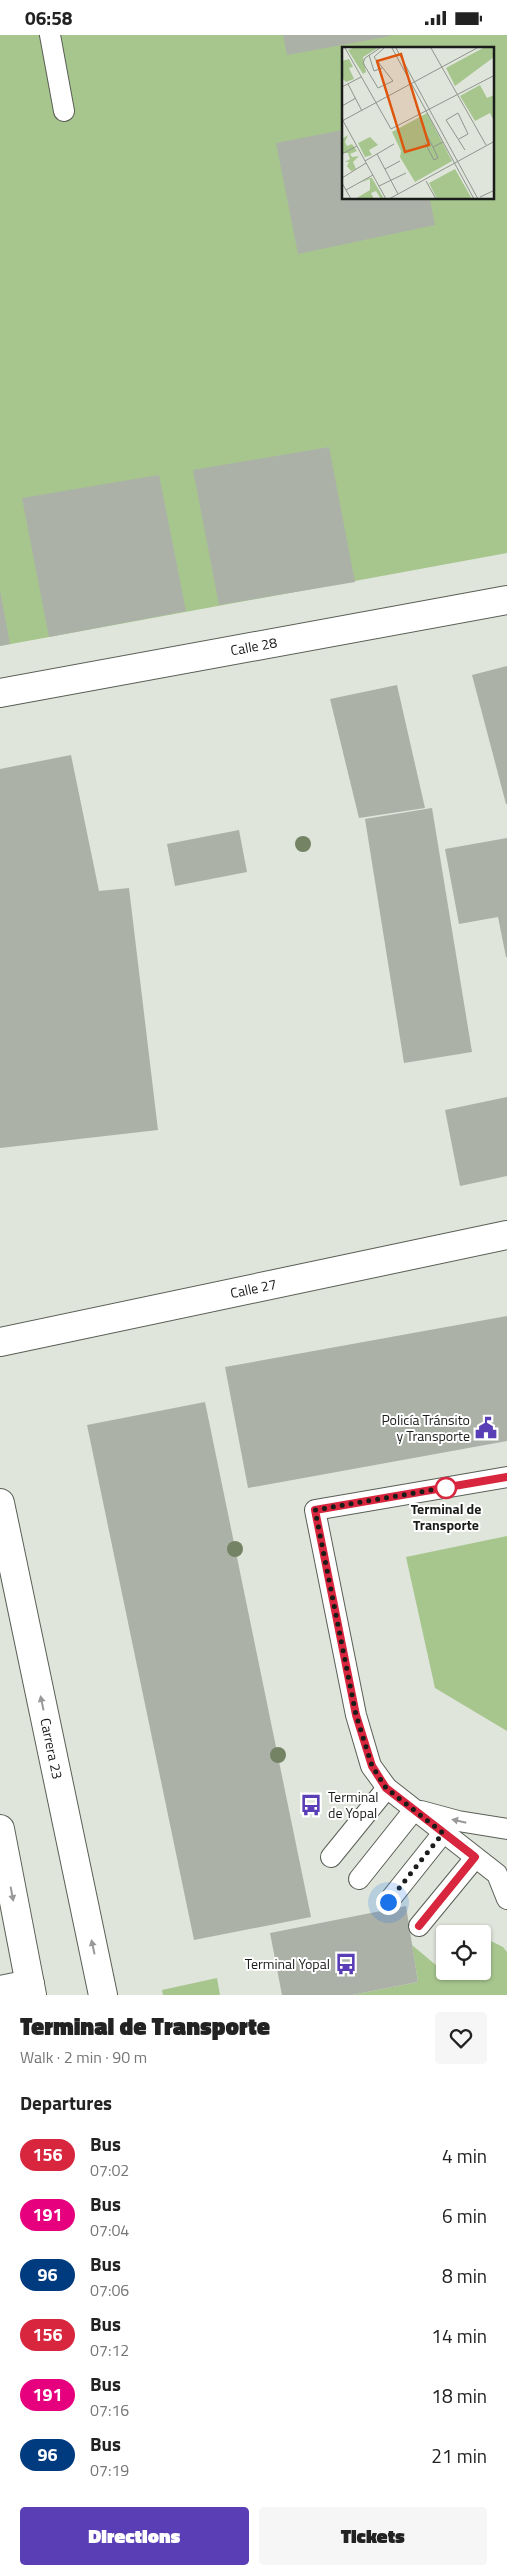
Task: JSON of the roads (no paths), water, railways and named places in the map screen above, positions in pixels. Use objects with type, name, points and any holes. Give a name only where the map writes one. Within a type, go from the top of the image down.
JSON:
[{"type":"street","name":"Calle 28","points":[[0,693],[507,600]]},
{"type":"street","name":"Calle 27","points":[[0,1342],[507,1235]]},
{"type":"street","name":"Carrera 23","points":[[0,1503],[103,1995]]},
{"type":"street","points":[[0,1829],[31,1989],[0,1990]]},
{"type":"lane","points":[[50,35],[64,111]]},
{"type":"lane","points":[[507,1477],[315,1510],[356,1715],[372,1766],[386,1788],[497,1875],[507,1899]]},
{"type":"lane","points":[[331,1857],[386,1788]]},
{"type":"lane","points":[[413,1809],[458,1821],[507,1829]]},
{"type":"lane","points":[[359,1879],[413,1809]]},
{"type":"lane","points":[[388,1902],[443,1833]]},
{"type":"lane","points":[[419,1926],[475,1857]]},
{"type":"place","name":"Policía Tránsito y Transporte","points":[[486,1428]]},
{"type":"place","name":"Terminal de Transporte","points":[[446,1488]]},
{"type":"place","name":"Terminal de Yopal","points":[[311,1805]]},
{"type":"place","name":"Terminal Yopal","points":[[346,1964]]}]
